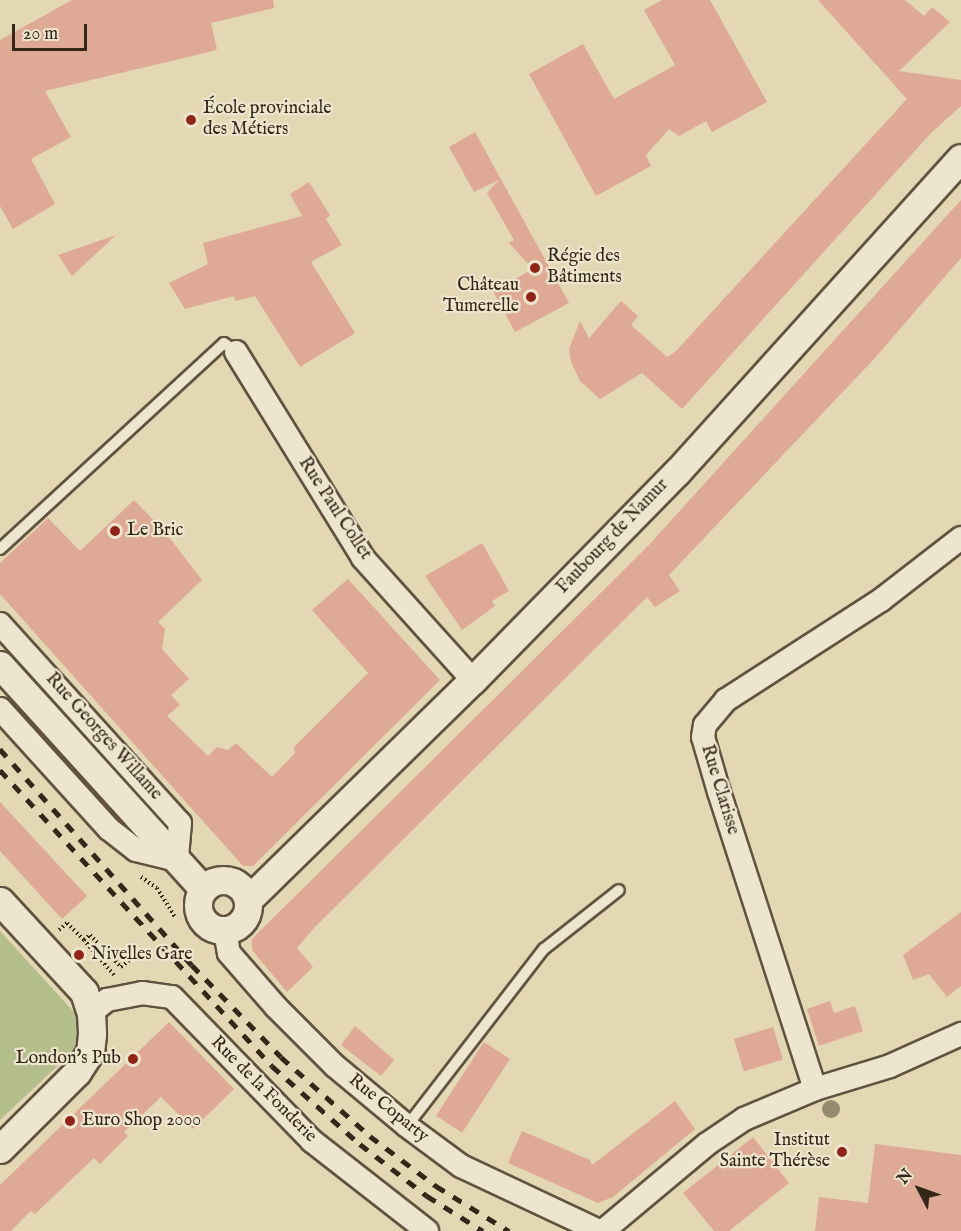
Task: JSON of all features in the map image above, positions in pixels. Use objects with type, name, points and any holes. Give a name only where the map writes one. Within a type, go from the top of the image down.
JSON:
[{"type":"street","name":"Faubourg de Namur","points":[[249,900],[473,680],[677,472],[961,158]]},
{"type":"street","name":"Rue Paul Collet","points":[[236,352],[363,558],[473,680]]},
{"type":"street","name":"Rue Clarisse","points":[[815,1089],[719,792],[703,737],[705,725],[726,700],[881,600],[961,538]]},
{"type":"street","name":"Rue Georges Willame","points":[[0,624],[180,823],[177,860]]},
{"type":"street","name":"Rue Georges Willame","points":[[0,665],[203,889]]},
{"type":"street","points":[[0,709],[109,829],[136,850],[177,860]]},
{"type":"street","points":[[228,880],[241,887],[249,900],[244,921],[225,931],[214,929],[198,913],[197,902],[203,889],[213,881],[228,880]]},
{"type":"street","points":[[0,901],[84,992],[91,1013],[90,1052],[77,1072],[0,1149]]},
{"type":"street","name":"Rue Coparty","points":[[225,931],[229,953],[276,1007],[335,1066],[407,1125],[461,1166],[601,1231]]},
{"type":"street","name":"Rue de la Fonderie","points":[[91,1013],[107,1000],[142,993],[172,997],[312,1140],[427,1231]]},
{"type":"street","points":[[601,1231],[707,1143],[744,1119],[815,1089],[890,1066],[961,1034]]},
{"type":"lane","points":[[0,549],[224,343],[236,352]]},
{"type":"lane","points":[[407,1125],[544,949],[619,890]]},
{"type":"path","points":[[140,877],[157,888],[175,917]]},
{"type":"path","points":[[68,923],[117,978],[120,998]]},
{"type":"path","points":[[84,940],[90,935],[121,967],[132,958]]},
{"type":"green space","points":[[0,931],[84,1023],[81,1044],[0,1120]]},
{"type":"building","points":[[72,0],[273,0],[274,8],[211,23],[217,49],[213,51],[45,91],[71,137],[31,159],[55,204],[13,229],[0,206],[0,40]]},
{"type":"building","points":[[662,0],[710,0],[767,102],[712,132],[706,121],[679,136],[669,129],[646,155],[651,166],[596,196],[529,74],[583,44],[614,99],[675,65],[644,10]]},
{"type":"building","points":[[818,0],[905,0],[924,16],[932,7],[950,22],[899,71],[961,80],[961,106],[931,133],[682,409],[642,373],[600,399],[580,381],[571,362],[569,349],[580,321],[589,338],[621,301],[638,316],[631,325],[667,357],[676,351],[907,99]]},
{"type":"building","points":[[475,132],[569,303],[515,332],[493,291],[533,269],[509,243],[514,240],[487,193],[499,180],[474,192],[449,147]]},
{"type":"building","points":[[309,182],[330,215],[326,219],[342,245],[311,262],[355,333],[300,367],[255,296],[235,301],[234,296],[185,309],[169,283],[208,264],[203,243],[302,216],[290,194]]},
{"type":"building","points":[[961,200],[961,258],[875,358],[669,575],[680,591],[655,607],[647,597],[314,928],[297,948],[313,967],[287,992],[252,950],[252,939],[648,546]]},
{"type":"building","points":[[116,235],[72,276],[58,255]]},
{"type":"building","points":[[134,500],[165,532],[202,580],[158,622],[165,629],[162,649],[189,679],[171,695],[180,705],[167,716],[208,756],[217,747],[228,750],[236,743],[272,777],[295,753],[294,747],[368,673],[312,610],[348,579],[440,680],[253,866],[243,866],[0,594],[0,563],[48,518],[80,551]]},
{"type":"building","points":[[482,543],[509,591],[492,601],[495,606],[462,630],[425,576]]},
{"type":"building","points":[[0,802],[87,896],[62,919],[0,851]]},
{"type":"building","points":[[961,912],[961,986],[947,997],[929,974],[913,980],[903,955]]},
{"type":"building","points":[[830,1001],[834,1013],[855,1006],[863,1031],[819,1046],[807,1009]]},
{"type":"building","points":[[169,1022],[234,1089],[193,1129],[161,1097],[124,1132],[128,1136],[100,1164],[94,1158],[35,1214],[31,1211],[11,1231],[0,1231],[0,1185]]},
{"type":"building","points":[[355,1026],[394,1060],[381,1076],[341,1045]]},
{"type":"building","points":[[773,1027],[783,1060],[744,1072],[734,1039]]},
{"type":"building","points":[[484,1042],[510,1059],[462,1133],[436,1116]]},
{"type":"building","points":[[675,1101],[695,1129],[613,1197],[598,1203],[508,1163],[522,1131],[590,1160],[592,1165]]},
{"type":"building","points":[[753,1137],[789,1183],[729,1231],[714,1231],[683,1193]]},
{"type":"building","points":[[875,1144],[961,1155],[961,1231],[815,1231],[819,1197],[868,1203]]},
{"type":"railway","points":[[0,749],[192,965],[281,1057],[370,1136],[436,1186],[509,1231]]},
{"type":"railway","points":[[0,770],[272,1066],[360,1144],[427,1196],[483,1231]]},
{"type":"place","name":"École provinciale des Métiers","points":[[191,120]]},
{"type":"place","name":"Régie des Bâtiments","points":[[535,268]]},
{"type":"place","name":"Château Tumerelle","points":[[531,297]]},
{"type":"place","name":"Le Bric","points":[[115,531]]},
{"type":"place","name":"Nivelles Gare","points":[[79,955]]},
{"type":"place","name":"London's Pub","points":[[133,1059]]},
{"type":"place","name":"Euro Shop 2000","points":[[70,1121]]},
{"type":"place","name":"Institut Sainte Thérèse","points":[[842,1152]]}]
